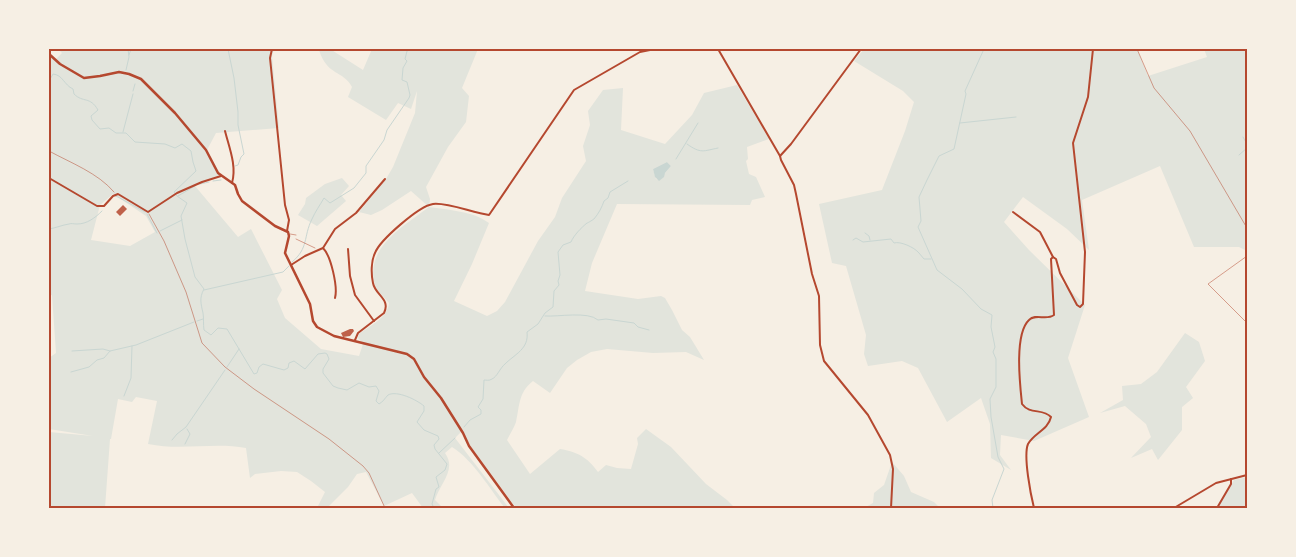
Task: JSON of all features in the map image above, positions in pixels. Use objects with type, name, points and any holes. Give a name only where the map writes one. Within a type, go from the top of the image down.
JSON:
[{"type":"main road","points":[[49,54],[60,64],[84,78],[119,72],[141,79],[175,113],[206,150],[221,176],[232,182],[242,201],[276,226],[288,232],[285,253],[310,304],[315,324],[328,334],[407,354],[414,359],[424,377],[441,398],[469,446],[514,508]]},
{"type":"street","points":[[272,49],[270,58],[285,205],[290,220],[288,232]]},
{"type":"street","points":[[355,340],[358,333],[384,313],[387,306],[373,286],[372,272],[374,254],[383,242],[416,212],[423,207],[434,204],[489,215],[574,90],[640,52],[655,49]]},
{"type":"street","points":[[718,49],[780,156],[796,194],[812,274],[819,296],[820,345],[824,361],[868,415],[890,455],[893,469],[891,508]]},
{"type":"street","points":[[780,156],[791,144],[861,49]]},
{"type":"street","points":[[1013,212],[1040,232],[1053,257],[1056,259],[1060,273],[1076,303],[1081,307],[1083,303],[1085,252],[1073,142],[1088,97],[1093,49]]},
{"type":"street","points":[[225,131],[232,157],[234,177],[232,182]]},
{"type":"street","points":[[49,178],[96,206],[104,206],[116,195],[120,195],[148,212],[177,193],[221,176]]},
{"type":"street","points":[[291,265],[321,248],[335,229],[357,212],[385,179]]},
{"type":"street","points":[[321,248],[328,254],[337,291],[335,298]]},
{"type":"street","points":[[348,249],[350,276],[355,295],[374,321]]},
{"type":"street","points":[[1034,508],[1029,481],[1027,449],[1029,442],[1048,425],[1051,417],[1047,413],[1027,410],[1022,404],[1018,351],[1028,321],[1032,317],[1049,318],[1054,314],[1051,259],[1053,257]]},
{"type":"street","points":[[1174,508],[1216,483],[1247,476]]},
{"type":"street","points":[[1217,508],[1231,484],[1231,479]]},
{"type":"lane","points":[[288,232],[296,235]]},
{"type":"path","points":[[1137,49],[1154,88],[1190,132],[1247,228]]},
{"type":"path","points":[[49,151],[89,172],[108,185],[116,195]]},
{"type":"path","points":[[148,212],[164,241],[183,285],[202,343],[225,367],[254,389],[329,439],[362,466],[369,473],[385,508]]},
{"type":"path","points":[[296,235],[295,238],[306,244],[321,248]]},
{"type":"path","points":[[1247,256],[1208,284],[1247,323]]},
{"type":"shaded area","points":[[58,49],[274,49],[272,56],[279,128],[216,133],[207,150],[221,175],[195,186],[238,237],[251,229],[282,290],[277,299],[285,318],[321,349],[359,356],[363,344],[358,338],[359,334],[382,317],[389,303],[375,285],[373,272],[375,260],[388,239],[429,207],[468,213],[489,223],[454,301],[487,316],[497,311],[505,302],[538,241],[555,217],[562,198],[586,161],[583,146],[590,125],[588,111],[603,90],[623,88],[621,130],[665,144],[692,115],[704,93],[737,85],[769,139],[747,147],[748,159],[746,161],[749,174],[756,177],[765,197],[752,200],[750,205],[617,204],[592,263],[585,291],[638,299],[661,296],[665,298],[682,330],[690,337],[704,360],[686,352],[653,353],[607,349],[591,352],[567,368],[550,393],[533,381],[528,386],[522,395],[516,422],[507,440],[530,474],[560,449],[582,456],[598,472],[606,465],[631,469],[638,444],[637,438],[646,429],[671,447],[706,484],[735,508],[516,508],[471,447],[462,431],[455,438],[509,508],[505,508],[474,467],[452,447],[445,453],[449,465],[448,471],[435,500],[443,508],[423,508],[412,493],[384,506],[366,472],[357,474],[348,487],[327,508],[317,508],[325,492],[297,472],[281,471],[255,474],[250,478],[246,448],[234,446],[173,447],[148,444],[157,401],[136,397],[132,402],[118,399],[110,439],[105,508],[53,508],[49,503],[49,432],[93,436],[49,429],[49,358],[56,353],[52,295],[49,296],[49,52],[56,59],[62,53]],"holes":[[[667,162],[671,166],[659,180],[656,179],[653,169]],[[113,194],[146,216],[155,232],[130,246],[91,240],[100,205]]]},
{"type":"shaded area","points":[[301,49],[330,49],[363,70],[372,49],[478,49],[462,88],[469,96],[466,122],[448,147],[426,187],[430,199],[429,207],[411,191],[371,215],[359,212],[386,179],[393,167],[415,113],[417,91],[411,109],[398,103],[386,120],[348,97],[352,87],[326,64],[319,50]]},
{"type":"shaded area","points":[[864,49],[1137,49],[1148,76],[1207,57],[1204,49],[1247,49],[1247,251],[1239,247],[1194,247],[1160,166],[1082,200],[1089,250],[1067,229],[1023,197],[1004,222],[1029,250],[1085,305],[1068,358],[1089,417],[1034,441],[1001,435],[1000,455],[1011,470],[991,458],[990,424],[981,398],[947,422],[918,368],[902,361],[868,366],[864,354],[866,335],[846,266],[832,263],[819,204],[882,190],[914,102],[903,91],[854,61]]},
{"type":"shaded area","points":[[667,162],[671,166],[659,181],[655,177],[653,169]]},
{"type":"shaded area","points":[[342,178],[349,186],[341,195],[346,201],[317,226],[298,215],[305,204],[306,198],[325,184]]},
{"type":"shaded area","points":[[1185,333],[1199,342],[1205,361],[1186,387],[1193,398],[1182,407],[1182,430],[1158,460],[1152,449],[1131,458],[1151,437],[1146,424],[1125,406],[1100,413],[1123,400],[1122,386],[1141,384],[1157,372]]},
{"type":"shaded area","points":[[892,462],[904,476],[911,492],[934,502],[940,508],[864,508],[873,503],[874,493],[884,485]]},
{"type":"shaded area","points":[[1247,477],[1247,508],[1217,508],[1234,480]]},
{"type":"building","points":[[123,205],[127,209],[120,216],[116,212]]},
{"type":"building","points":[[350,329],[354,331],[350,336],[343,337],[341,333]]},
{"type":"waterway","points":[[126,70],[129,57],[128,49]]},
{"type":"waterway","points":[[129,55],[131,49]]},
{"type":"waterway","points":[[228,49],[234,78],[238,125],[244,154],[238,165],[235,166]]},
{"type":"waterway","points":[[292,262],[301,252],[309,225],[324,198],[330,203],[354,188],[366,173],[366,166],[409,98],[407,82],[402,80],[403,68],[407,61],[405,59],[407,51],[410,49]]},
{"type":"waterway","points":[[984,49],[965,91],[966,94],[954,149],[939,156],[919,197],[921,221],[918,227],[937,270],[962,289],[981,309],[992,315],[991,327],[995,347],[993,352],[996,359],[996,387],[990,399],[991,417],[998,457],[1004,469],[992,500],[993,508]]},
{"type":"waterway","points":[[49,81],[53,74],[56,75],[73,89],[77,97],[92,103],[98,110],[91,116],[92,120],[100,129],[109,128],[116,133],[126,133],[135,142],[165,144],[175,148],[182,144],[191,151],[196,171],[174,192],[187,203],[181,216],[195,277],[204,289],[201,295],[204,330],[211,335],[218,328],[227,329],[254,374],[257,373],[259,367],[263,364],[284,370],[288,368],[289,363],[294,361],[305,369],[318,354],[325,353],[329,359],[323,369],[323,373],[333,386],[347,390],[359,383],[369,387],[376,386],[379,391],[376,401],[379,404],[388,395],[396,394],[417,401],[424,406],[424,411],[417,422],[424,430],[438,436],[439,439],[434,445],[435,449],[447,464],[445,470],[436,477],[439,487],[436,489],[432,504],[434,508]]},
{"type":"waterway","points":[[133,91],[135,84]]},
{"type":"waterway","points":[[123,132],[133,94]]},
{"type":"waterway","points":[[960,123],[1016,117]]},
{"type":"waterway","points":[[676,159],[698,123]]},
{"type":"waterway","points":[[1243,137],[1247,144]]},
{"type":"waterway","points":[[687,144],[702,151],[718,148]]},
{"type":"waterway","points":[[1239,155],[1247,148]]},
{"type":"waterway","points":[[213,181],[221,180]]},
{"type":"waterway","points":[[464,427],[470,420],[481,414],[481,410],[478,407],[483,399],[484,380],[494,378],[503,366],[524,347],[527,332],[538,324],[545,313],[553,307],[554,291],[559,285],[560,275],[558,252],[563,245],[571,242],[576,234],[594,219],[610,192],[628,181]]},
{"type":"waterway","points":[[200,184],[209,182]]},
{"type":"waterway","points":[[178,196],[195,186]]},
{"type":"waterway","points":[[115,196],[145,212]]},
{"type":"waterway","points":[[49,229],[87,222],[102,211]]},
{"type":"waterway","points":[[147,214],[157,233]]},
{"type":"waterway","points":[[160,231],[182,220]]},
{"type":"waterway","points":[[865,233],[869,236],[870,240]]},
{"type":"waterway","points":[[853,240],[856,238],[863,242],[891,239],[894,243],[903,244],[914,249],[924,259],[931,259]]},
{"type":"waterway","points":[[204,290],[283,272],[289,266]]},
{"type":"waterway","points":[[545,316],[587,316],[598,320],[606,319],[634,323],[638,327],[649,330]]},
{"type":"waterway","points":[[197,321],[203,319]]},
{"type":"waterway","points":[[71,372],[89,367],[97,360],[104,358],[110,351],[136,345],[194,322]]},
{"type":"waterway","points":[[124,396],[131,378],[132,346]]},
{"type":"waterway","points":[[72,351],[103,349],[110,351]]},
{"type":"waterway","points":[[227,367],[239,349]]},
{"type":"waterway","points":[[172,440],[186,427],[225,370]]},
{"type":"waterway","points":[[185,444],[190,434],[187,429]]},
{"type":"waterway","points":[[439,453],[455,438]]}]
